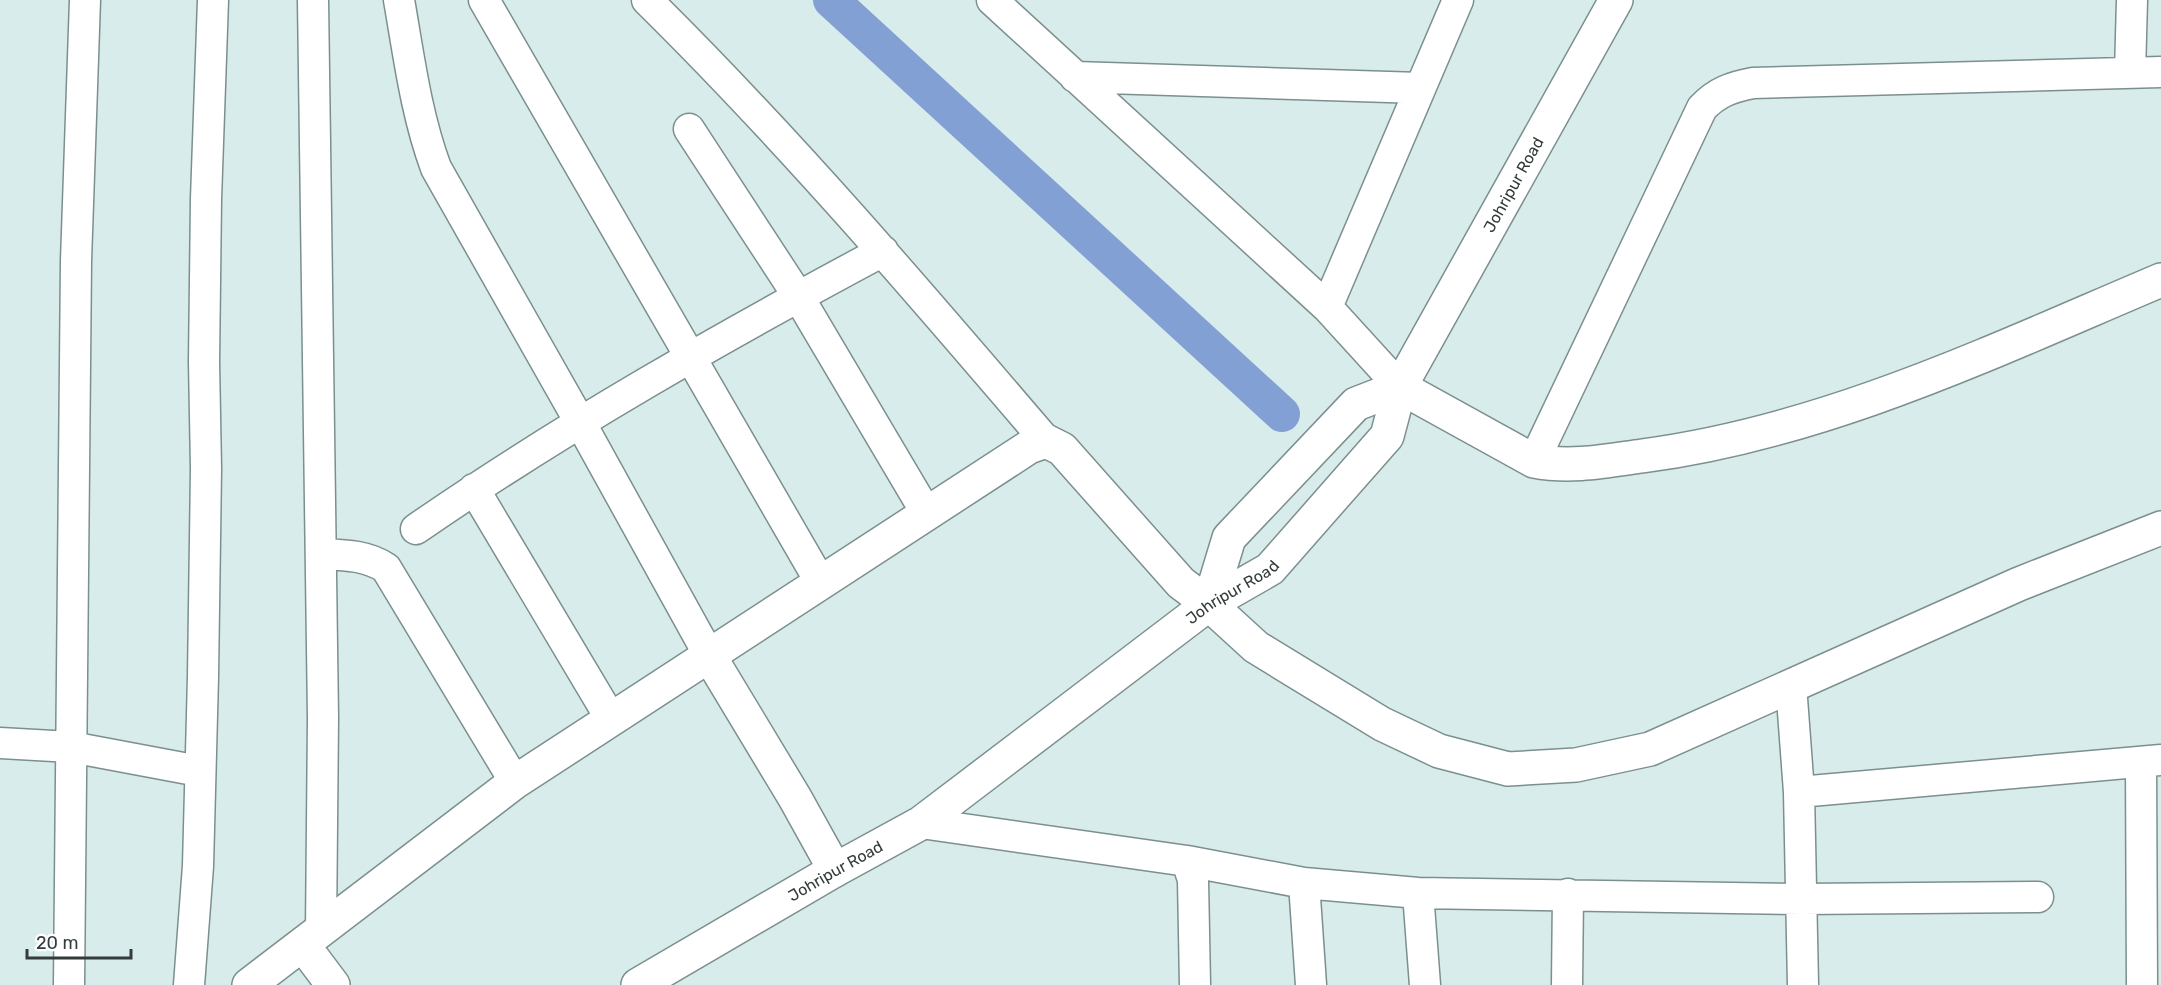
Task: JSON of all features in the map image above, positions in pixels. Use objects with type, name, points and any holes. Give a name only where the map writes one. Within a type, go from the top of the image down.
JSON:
[{"type":"street","points":[[69,985],[76,261],[85,0]]},
{"type":"street","points":[[189,985],[198,866],[206,469],[204,362],[206,199],[213,0]]},
{"type":"street","points":[[313,0],[322,718],[312,938],[328,979]]},
{"type":"street","points":[[399,0],[418,108],[426,143],[436,168],[710,657],[795,798],[835,870]]},
{"type":"street","points":[[462,0],[484,0],[821,583]]},
{"type":"street","points":[[647,0],[685,37],[883,251],[1046,441],[1062,449],[1181,583],[1209,604],[1256,647],[1382,724],[1439,751],[1508,770],[1576,765],[1650,749],[2019,584],[2161,528]]},
{"type":"street","points":[[992,0],[1327,307],[1400,387],[1534,461],[1555,465],[1575,465],[1694,449],[1764,432],[1835,411],[1962,366],[2161,280]]},
{"type":"street","points":[[1327,307],[1458,0]]},
{"type":"street","name":"Johripur Road","points":[[638,985],[835,870],[921,823],[1209,604],[1270,569],[1387,436],[1400,387],[1616,0]]},
{"type":"street","points":[[2130,73],[2132,0]]},
{"type":"street","points":[[1534,461],[1702,108],[1714,96],[1734,87],[1754,83],[2161,72]]},
{"type":"street","points":[[1075,77],[1420,88]]},
{"type":"street","points":[[689,129],[798,296],[927,514]]},
{"type":"street","points":[[416,529],[474,489],[580,422],[798,296],[883,251]]},
{"type":"street","points":[[1209,604],[1229,538],[1356,404],[1400,387]]},
{"type":"street","points":[[249,985],[515,782],[1029,447],[1046,441]]},
{"type":"street","points":[[474,489],[611,718]]},
{"type":"street","points":[[321,554],[357,556],[375,560],[386,568],[515,782]]},
{"type":"street","points":[[1791,685],[1799,792],[1803,985]]},
{"type":"street","points":[[0,743],[71,747],[199,771]]},
{"type":"street","points":[[1799,792],[2151,761],[2142,985]]},
{"type":"street","points":[[921,823],[1187,861],[1304,883],[1418,893],[1801,899],[2038,897]]},
{"type":"street","points":[[1187,861],[1193,880],[1195,985]]},
{"type":"street","points":[[1304,883],[1311,985]]},
{"type":"street","points":[[1418,893],[1425,985]]},
{"type":"street","points":[[1566,985],[1568,894]]},
{"type":"waterway","points":[[831,0],[1282,414]]}]
